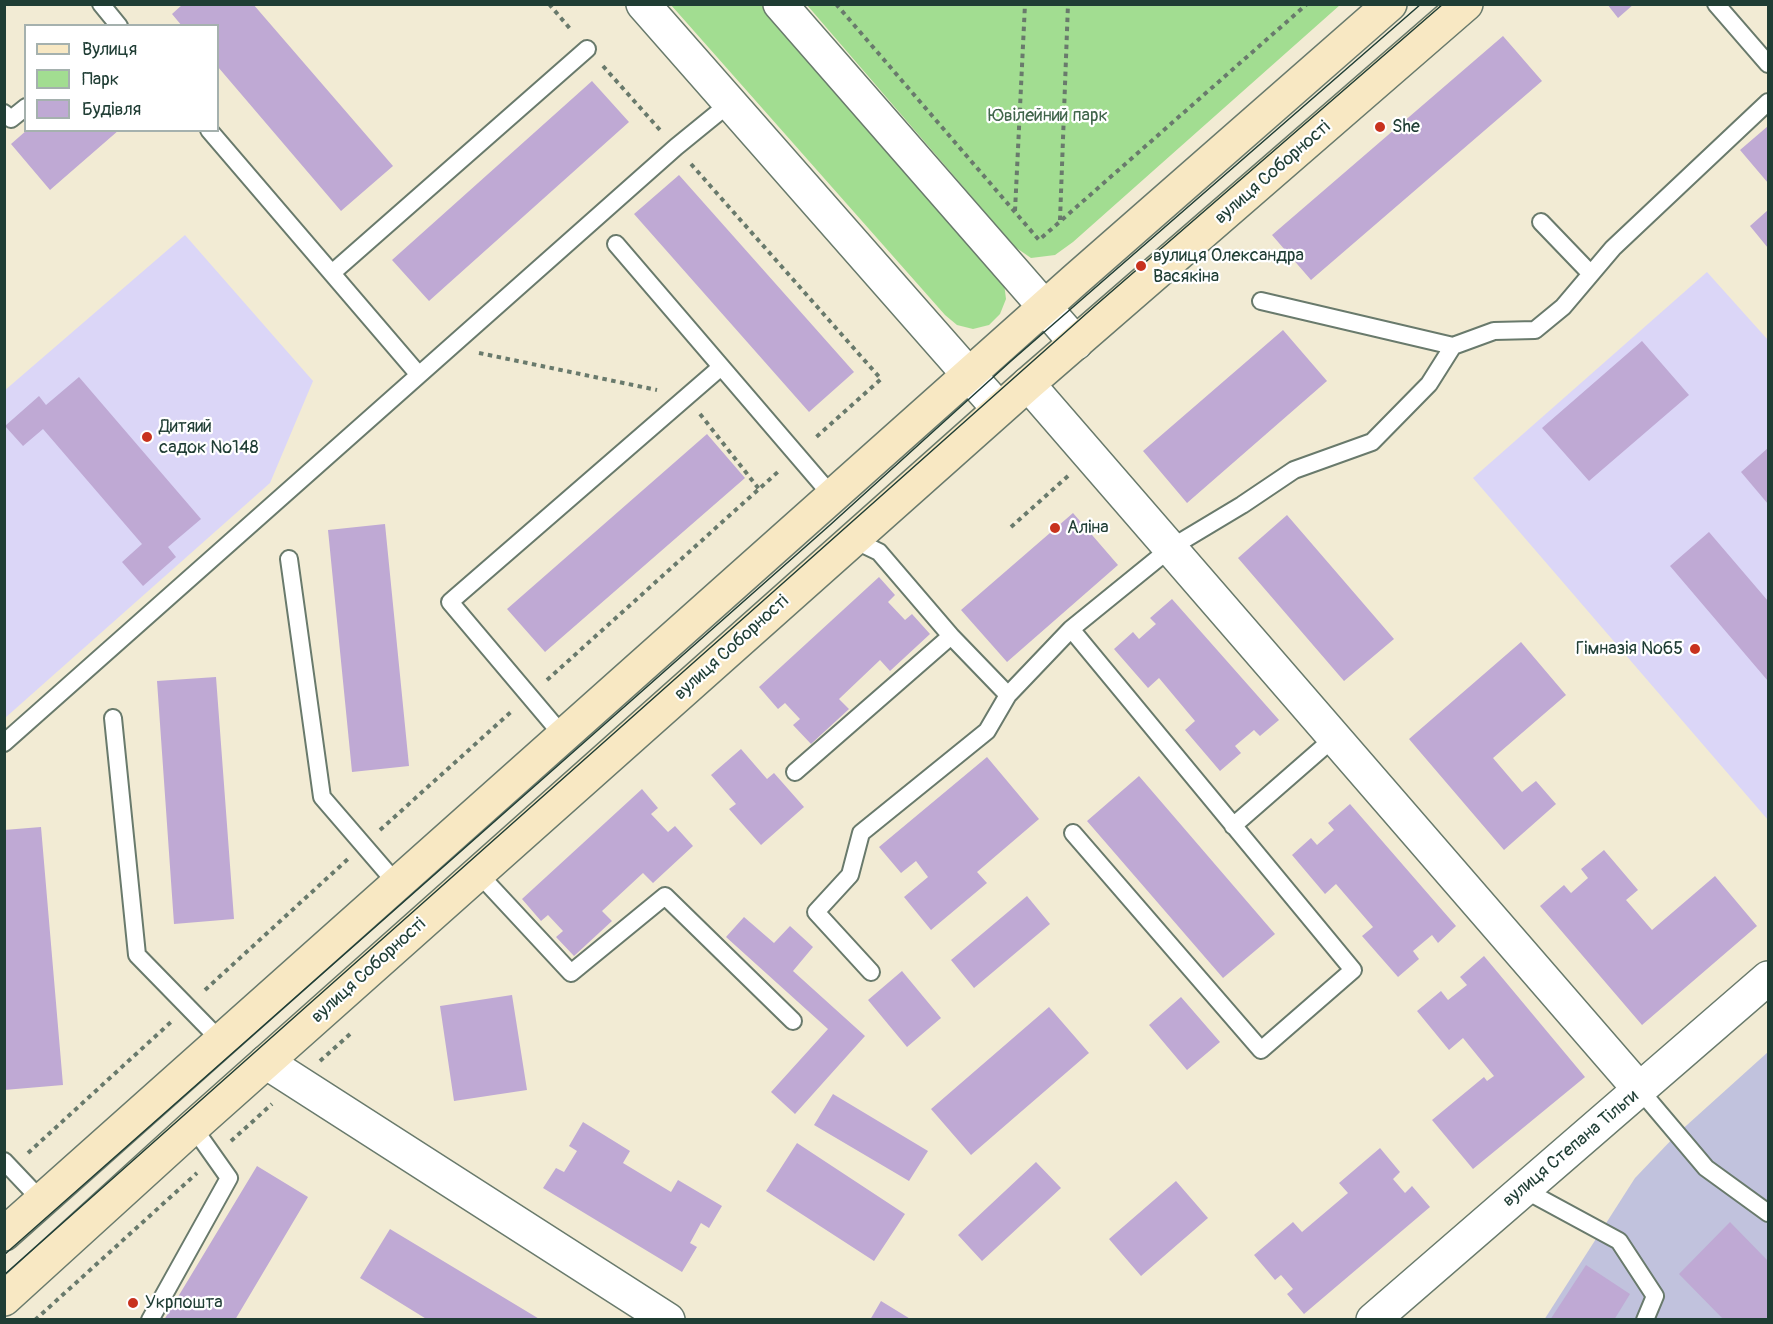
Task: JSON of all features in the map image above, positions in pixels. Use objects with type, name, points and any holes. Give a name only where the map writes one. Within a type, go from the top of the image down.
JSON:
[{"type":"main road","points":[[4,1234],[1045,307],[1390,4]]},
{"type":"main road","name":"вулиця Соборності","points":[[4,1299],[193,1127],[855,540],[999,409],[1466,4]]},
{"type":"street","points":[[643,4],[999,409]]},
{"type":"street","points":[[780,4],[1076,343]]},
{"type":"street","points":[[1028,384],[1172,547],[1640,1090]]},
{"type":"street","name":"вулиця Степана Тільги","points":[[1373,1320],[1768,978]]},
{"type":"street","points":[[266,1062],[669,1320]]},
{"type":"lane","points":[[101,4],[117,24]]},
{"type":"lane","points":[[1716,4],[1768,64]]},
{"type":"lane","points":[[332,273],[587,49]]},
{"type":"lane","points":[[1261,301],[1453,346],[1494,331],[1535,330],[1563,308],[1613,248],[1768,102]]},
{"type":"lane","points":[[4,743],[676,147],[730,103]]},
{"type":"lane","points":[[4,113],[10,119],[24,108]]},
{"type":"lane","points":[[211,132],[419,375]]},
{"type":"lane","points":[[1541,222],[1591,274]]},
{"type":"lane","points":[[616,244],[833,497]]},
{"type":"lane","points":[[871,972],[816,912],[850,875],[861,833],[987,731],[1008,695],[1071,629],[1172,547],[1242,505],[1293,470],[1372,442],[1429,384],[1453,346]]},
{"type":"lane","points":[[564,737],[450,602],[721,367]]},
{"type":"lane","points":[[855,540],[879,552],[951,636],[1008,695]]},
{"type":"lane","points":[[289,559],[322,797],[397,884]]},
{"type":"lane","points":[[1071,629],[1353,970],[1261,1050],[1073,833]]},
{"type":"lane","points":[[795,772],[951,636]]},
{"type":"lane","points":[[113,718],[137,955],[220,1040]]},
{"type":"lane","points":[[1233,826],[1335,737]]},
{"type":"lane","points":[[478,873],[571,973],[665,896],[793,1021]]},
{"type":"lane","points":[[1640,1090],[1706,1168],[1768,1213]]},
{"type":"lane","points":[[150,1320],[229,1178],[193,1127]]},
{"type":"lane","points":[[8,1165],[41,1200]]},
{"type":"lane","points":[[1523,1189],[1619,1241],[1655,1296],[1646,1320]]},
{"type":"path","points":[[8,1165],[187,1006],[796,454],[881,380],[549,4]]},
{"type":"path","points":[[836,4],[1039,240],[1307,4]]},
{"type":"path","points":[[1015,211],[1025,4]]},
{"type":"path","points":[[1060,220],[1068,4]]},
{"type":"path","points":[[452,348],[686,396],[759,489]]},
{"type":"path","points":[[1011,527],[1091,455]]},
{"type":"shaded area","name":"Дитяий садок №148","points":[[185,235],[313,381],[270,483],[5,718],[4,391]]},
{"type":"shaded area","name":"Гімназія №65","points":[[1707,272],[1768,340],[1768,820],[1473,478]]},
{"type":"shaded area","points":[[1768,1052],[1768,1319],[1544,1320],[1635,1178],[1677,1134]]},
{"type":"green space","points":[[671,5],[761,5],[995,269],[1004,283],[1006,299],[1000,314],[989,325],[973,329],[957,325],[945,315]]},
{"type":"green space","name":"Ювілейний парк","points":[[807,5],[1340,5],[1073,242],[1055,255],[1031,258],[1015,247]]},
{"type":"building","points":[[183,4],[253,4],[393,166],[341,211],[219,68],[219,24],[180,24],[172,14]]},
{"type":"building","points":[[1607,4],[1634,4],[1618,18]]},
{"type":"building","points":[[1503,36],[1542,81],[1311,280],[1272,235]]},
{"type":"building","points":[[592,81],[629,122],[429,301],[392,260]]},
{"type":"building","points":[[1768,126],[1768,183],[1740,150]]},
{"type":"building","points":[[25,132],[117,132],[50,190],[11,144]]},
{"type":"building","points":[[679,175],[854,372],[809,412],[634,214]]},
{"type":"building","points":[[1768,210],[1768,248],[1750,226]]},
{"type":"building","points":[[1283,330],[1327,381],[1187,503],[1143,451]]},
{"type":"building","points":[[1642,341],[1689,395],[1589,481],[1542,428]]},
{"type":"building","points":[[79,377],[201,519],[168,547],[176,557],[143,586],[122,562],[142,544],[43,429],[23,446],[5,426],[39,396],[46,405]]},
{"type":"building","points":[[707,434],[745,478],[545,652],[507,609]]},
{"type":"building","points":[[1768,448],[1768,504],[1741,472]]},
{"type":"building","points":[[1073,513],[1118,565],[1007,662],[961,610]]},
{"type":"building","points":[[1287,515],[1394,639],[1344,681],[1238,558]]},
{"type":"building","points":[[385,524],[409,766],[352,772],[328,530]]},
{"type":"building","points":[[1709,532],[1768,601],[1768,681],[1670,566]]},
{"type":"building","points":[[879,577],[895,595],[888,602],[905,620],[912,614],[930,634],[890,671],[880,660],[839,699],[849,709],[811,744],[793,725],[800,719],[785,703],[778,709],[759,687]]},
{"type":"building","points":[[1172,599],[1279,720],[1260,736],[1254,730],[1235,746],[1241,753],[1220,771],[1185,730],[1195,721],[1159,678],[1148,688],[1114,649],[1133,632],[1139,639],[1156,624],[1150,618]]},
{"type":"building","points":[[1521,642],[1566,695],[1493,758],[1522,792],[1536,781],[1556,804],[1504,850],[1409,739]]},
{"type":"building","points":[[216,677],[234,919],[174,924],[157,681]]},
{"type":"building","points":[[741,749],[767,779],[774,773],[804,807],[761,845],[729,809],[736,804],[711,775]]},
{"type":"building","points":[[987,757],[1039,819],[977,872],[987,883],[931,930],[904,897],[928,877],[916,861],[901,873],[879,847]]},
{"type":"building","points":[[1139,776],[1275,934],[1223,978],[1087,821]]},
{"type":"building","points":[[642,789],[658,808],[651,814],[668,832],[675,826],[693,846],[653,883],[643,873],[602,911],[612,921],[574,956],[556,937],[563,931],[548,915],[541,921],[522,899]]},
{"type":"building","points":[[1350,804],[1456,926],[1438,943],[1432,935],[1413,951],[1419,959],[1398,977],[1362,936],[1373,927],[1336,884],[1325,894],[1292,855],[1311,838],[1317,845],[1334,830],[1328,823]]},
{"type":"building","points":[[41,827],[63,1085],[4,1090],[4,830]]},
{"type":"building","points":[[1604,850],[1638,890],[1626,900],[1652,930],[1715,876],[1757,926],[1642,1025],[1540,906],[1564,885],[1571,893],[1588,878],[1581,869]]},
{"type":"building","points":[[1027,896],[1050,924],[974,988],[951,960]]},
{"type":"building","points":[[744,917],[774,943],[790,926],[813,947],[793,971],[865,1036],[795,1114],[771,1092],[828,1029],[726,937]]},
{"type":"building","points":[[1484,956],[1585,1077],[1473,1169],[1432,1120],[1484,1077],[1487,1081],[1494,1076],[1463,1038],[1449,1050],[1417,1011],[1441,991],[1448,1000],[1467,985],[1460,977]]},
{"type":"building","points":[[902,971],[941,1018],[907,1047],[868,1000]]},
{"type":"building","points":[[512,995],[527,1090],[454,1101],[440,1006]]},
{"type":"building","points":[[1181,997],[1220,1042],[1187,1070],[1149,1025]]},
{"type":"building","points":[[1049,1007],[1089,1053],[971,1155],[931,1109]]},
{"type":"building","points":[[833,1094],[928,1151],[909,1181],[814,1125]]},
{"type":"building","points":[[583,1122],[630,1151],[623,1163],[671,1192],[678,1180],[722,1206],[709,1228],[701,1223],[690,1243],[697,1247],[682,1272],[543,1188],[556,1168],[564,1172],[577,1151],[569,1146]]},
{"type":"building","points":[[797,1143],[905,1214],[874,1261],[766,1191]]},
{"type":"building","points":[[1380,1148],[1400,1172],[1393,1179],[1405,1193],[1412,1186],[1430,1207],[1304,1314],[1287,1294],[1293,1289],[1281,1275],[1275,1280],[1254,1255],[1293,1222],[1302,1232],[1348,1193],[1339,1183]]},
{"type":"building","points":[[1036,1162],[1061,1188],[982,1261],[958,1235]]},
{"type":"building","points":[[257,1166],[308,1197],[235,1320],[164,1320]]},
{"type":"building","points":[[1176,1181],[1208,1218],[1141,1276],[1109,1239]]},
{"type":"building","points":[[1730,1222],[1768,1261],[1768,1320],[1724,1320],[1679,1274]]},
{"type":"building","points":[[390,1229],[541,1320],[428,1320],[360,1278]]},
{"type":"building","points":[[1586,1265],[1630,1294],[1614,1320],[1550,1320]]},
{"type":"building","points":[[881,1301],[912,1320],[870,1320]]},
{"type":"tram line","points":[[4,1255],[830,525],[1011,361],[1421,4]]},
{"type":"tram line","points":[[4,1275],[1096,305],[1443,4]]},
{"type":"place","name":"She","points":[[1380,127]]},
{"type":"place","name":"вулиця Олександра Васякіна","points":[[1141,266]]},
{"type":"place","name":"Дитяий садок №148","points":[[147,437]]},
{"type":"place","name":"Аліна","points":[[1055,528]]},
{"type":"place","name":"Гімназія №65","points":[[1695,649]]},
{"type":"place","name":"Укрпошта","points":[[133,1303]]}]
